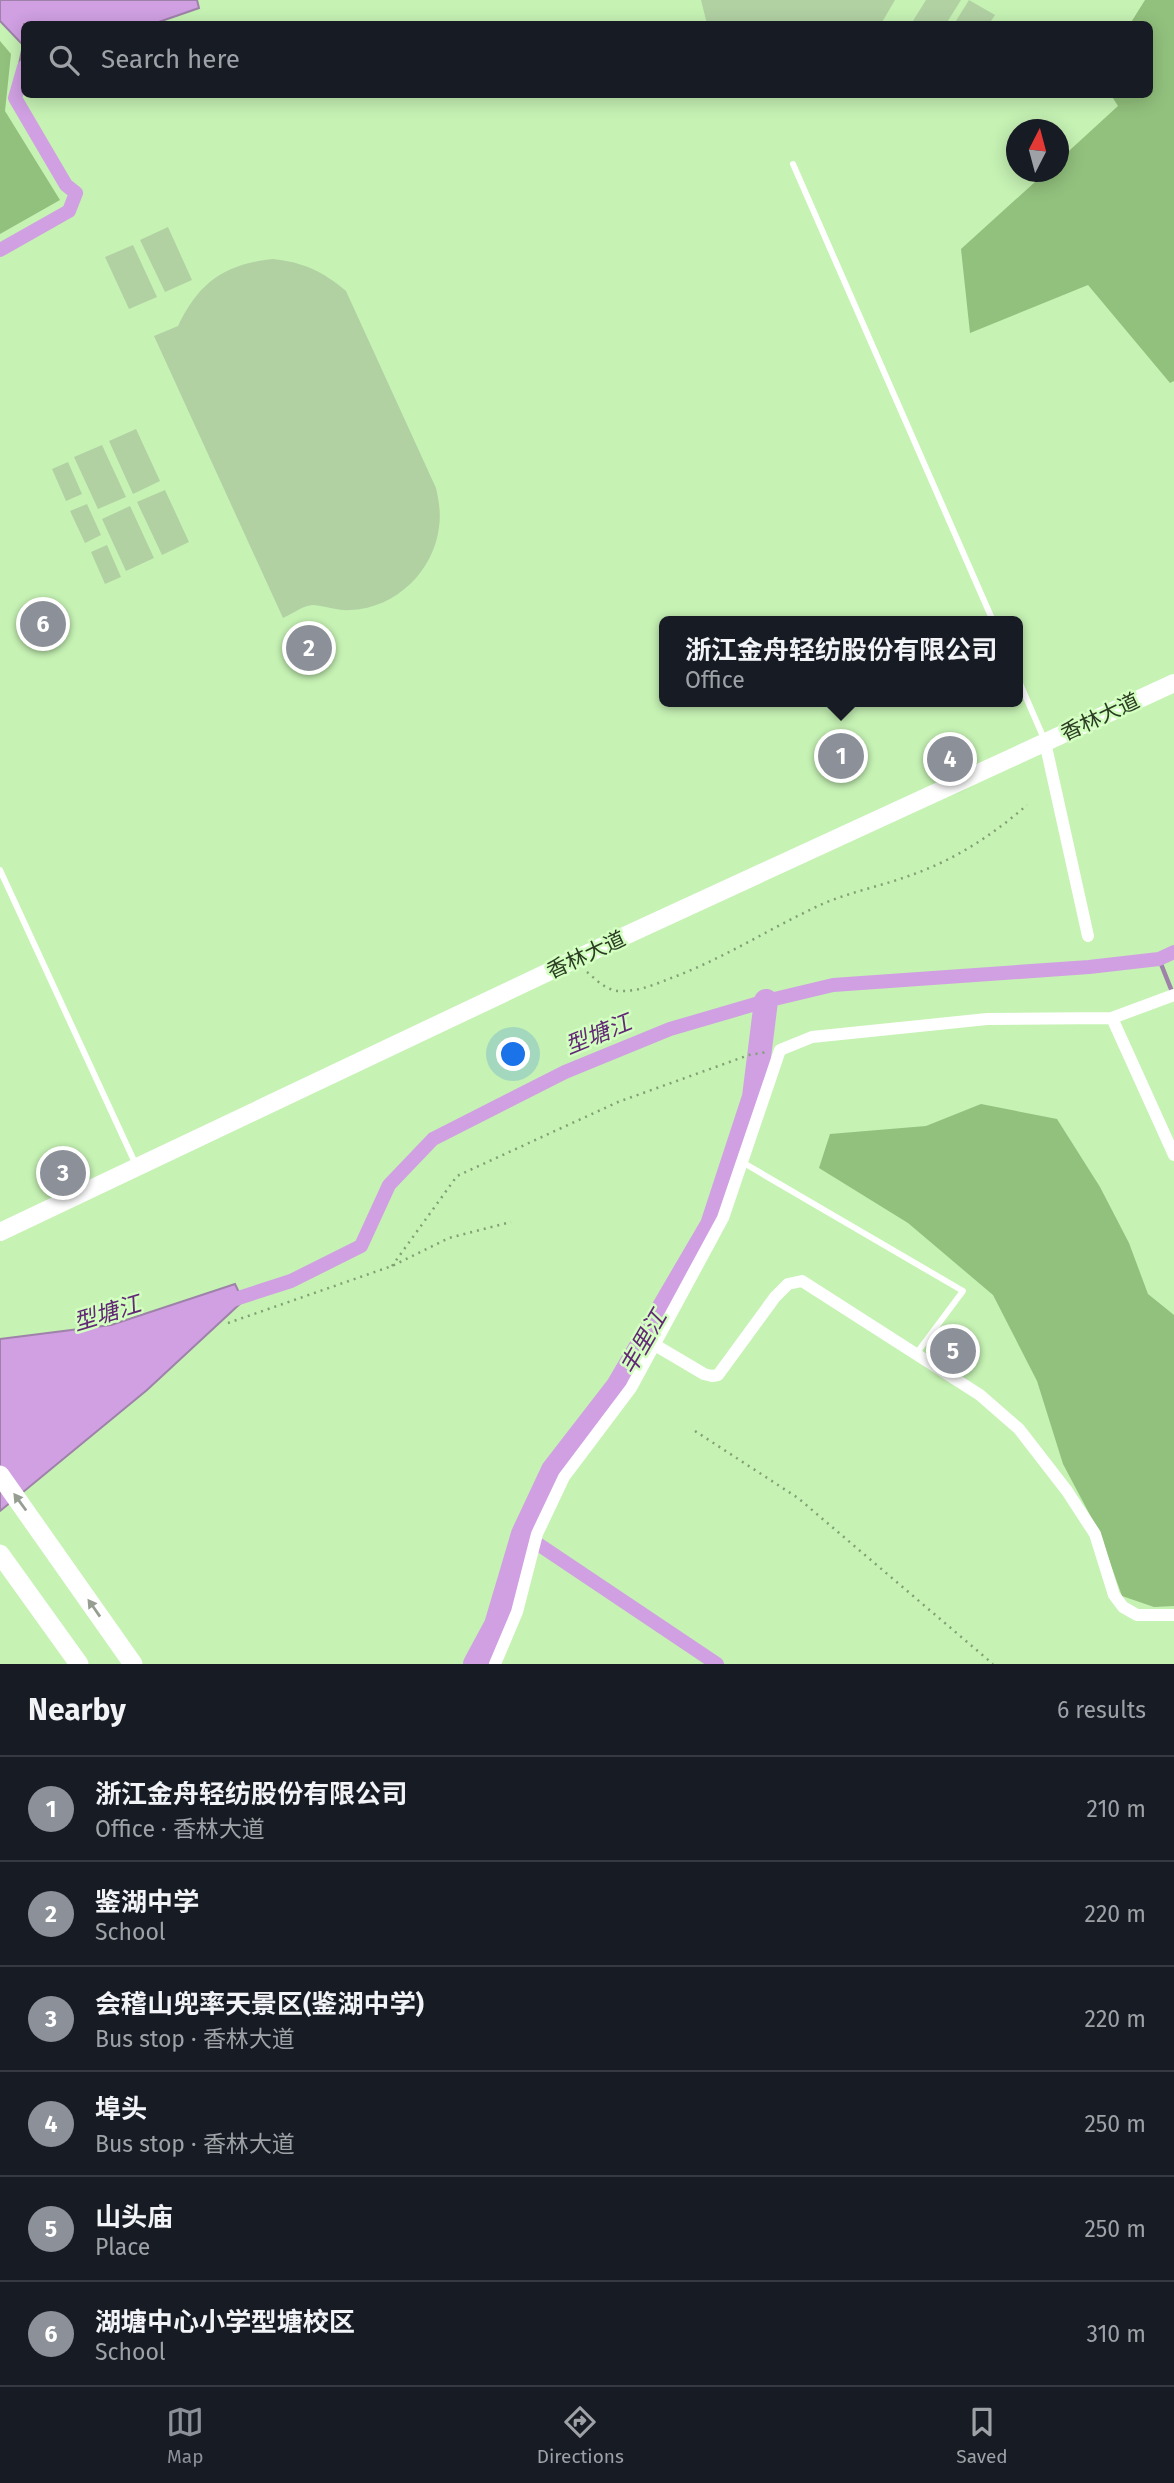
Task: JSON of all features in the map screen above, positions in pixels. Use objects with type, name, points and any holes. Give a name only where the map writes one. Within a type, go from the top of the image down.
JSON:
[{"type":"main road","name":"香林大道","points":[[0,1232],[574,960],[1174,683]]},
{"type":"main road","points":[[0,1475],[133,1664]]},
{"type":"main road","points":[[1,1556],[79,1664]]},
{"type":"street","points":[[1045,742],[1088,936]]},
{"type":"street","points":[[495,1664],[517,1612],[537,1534],[564,1477],[631,1388],[723,1218],[780,1050],[812,1037],[987,1019],[1112,1018],[1172,997]]},
{"type":"street","points":[[1112,1018],[1174,1154]]},
{"type":"street","points":[[655,1345],[704,1374],[718,1375],[775,1297],[788,1284],[802,1281],[980,1395],[1020,1429],[1067,1491],[1095,1534],[1114,1595],[1124,1607],[1137,1615],[1174,1615]]},
{"type":"lane","points":[[793,164],[990,616]]},
{"type":"lane","points":[[1023,691],[1045,742]]},
{"type":"lane","points":[[0,870],[137,1167]]},
{"type":"lane","points":[[742,1162],[963,1291],[916,1354]]},
{"type":"path","points":[[574,960],[605,988],[622,991],[657,985],[708,964],[821,904],[915,874],[954,857],[1002,827],[1027,805]]},
{"type":"path","points":[[392,1266],[457,1175],[618,1102],[749,1055]]},
{"type":"path","points":[[228,1323],[392,1266],[449,1238],[511,1222]]},
{"type":"path","points":[[695,1431],[798,1498],[993,1664]]},
{"type":"green space","points":[[701,0],[895,0],[883,21],[706,21]]},
{"type":"green space","points":[[926,0],[961,0],[948,21],[913,21]]},
{"type":"green space","points":[[969,0],[995,15],[991,21],[956,21]]},
{"type":"green space","points":[[1145,0],[1174,0],[1174,381],[1170,383],[1088,285],[970,333],[961,249],[1035,182],[1069,182],[1069,151],[1118,106],[1113,98],[1153,98],[1153,21],[1132,21]]},
{"type":"green space","points":[[0,41],[11,54],[5,111],[60,200],[0,234]]},
{"type":"green space","points":[[168,227],[192,280],[165,292],[140,240]]},
{"type":"green space","points":[[133,245],[157,297],[129,309],[105,257]]},
{"type":"green space","points":[[273,259],[312,269],[330,278],[346,291],[436,488],[440,522],[436,543],[421,572],[397,594],[367,608],[346,610],[309,605],[283,618],[154,336],[178,326],[195,298],[215,278],[241,265]]},
{"type":"green space","points":[[136,429],[160,481],[133,494],[109,441]]},
{"type":"green space","points":[[102,445],[126,497],[98,509],[74,457]]},
{"type":"green space","points":[[68,462],[82,494],[66,501],[52,469]]},
{"type":"green space","points":[[165,490],[189,542],[162,555],[137,502]]},
{"type":"green space","points":[[87,504],[101,535],[85,543],[70,511]]},
{"type":"green space","points":[[130,506],[154,558],[126,571],[102,519]]},
{"type":"green space","points":[[107,545],[121,577],[105,584],[91,552]]},
{"type":"green space","points":[[981,1104],[1057,1119],[1100,1187],[1129,1243],[1148,1294],[1174,1315],[1174,1606],[1154,1607],[1122,1596],[1099,1532],[1063,1464],[1037,1381],[993,1295],[908,1223],[819,1168],[830,1134],[926,1126]]},
{"type":"shaded area","points":[[0,0],[197,0],[199,8],[162,21],[21,21],[21,43],[0,21]]},
{"type":"shaded area","points":[[21,55],[21,72],[17,74]]},
{"type":"shaded area","points":[[235,1284],[243,1301],[147,1390],[0,1511],[0,1339],[111,1325]]},
{"type":"waterway","points":[[0,250],[69,211],[76,193],[66,185],[15,98],[21,77]]},
{"type":"waterway","name":"型塘江","points":[[223,1303],[291,1281],[361,1246],[389,1185],[433,1139],[565,1072],[670,1029],[833,985],[1089,967],[1159,959],[1174,952]]},
{"type":"waterway","points":[[1159,959],[1173,994]]},
{"type":"waterway","name":"丰里江","points":[[475,1664],[496,1625],[523,1534],[553,1470],[618,1386],[712,1225],[754,1097],[766,1001]]},
{"type":"waterway","points":[[523,1534],[717,1664]]},
{"type":"place","name":"湖塘中心小学型塘校区","points":[[43,624]]},
{"type":"place","name":"鉴湖中学","points":[[309,648]]},
{"type":"place","name":"浙江金舟轻纺股份有限公司","points":[[841,756]]},
{"type":"place","name":"埠头","points":[[950,759]]},
{"type":"place","name":"会稽山兜率天景区(鉴湖中学)","points":[[63,1173]]},
{"type":"place","name":"山头庙","points":[[953,1351]]}]
